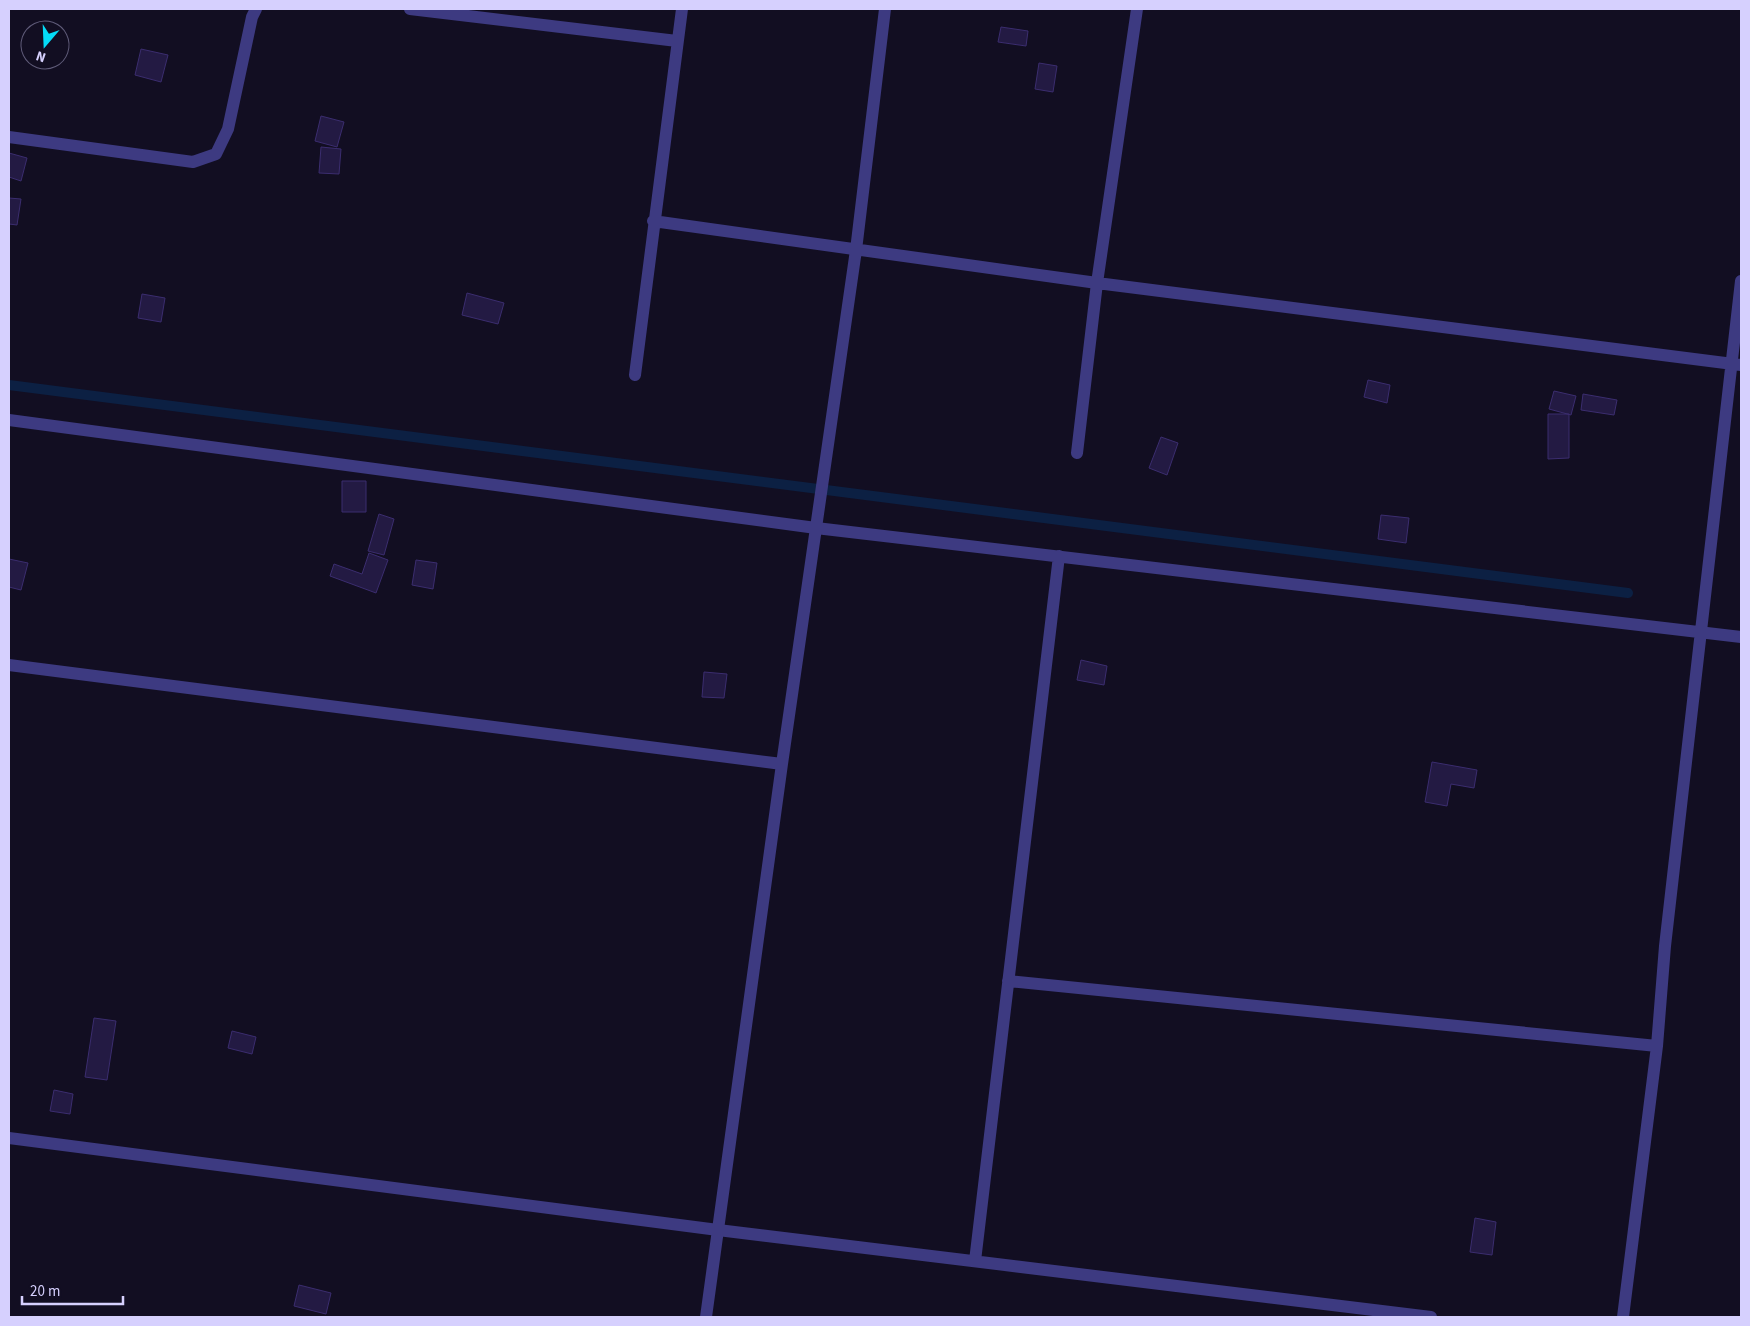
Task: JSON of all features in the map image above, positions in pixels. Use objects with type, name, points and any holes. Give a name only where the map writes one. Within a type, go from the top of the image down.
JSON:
[{"type":"street","points":[[9,137],[193,162],[216,154],[228,129],[252,17],[256,9]]},
{"type":"street","points":[[410,9],[678,41]]},
{"type":"street","points":[[635,375],[653,221],[682,9]]},
{"type":"street","points":[[706,1317],[782,764],[856,250],[885,9]]},
{"type":"street","points":[[1077,453],[1097,283],[1138,9]]},
{"type":"street","points":[[653,221],[1097,283],[1736,365]]},
{"type":"street","points":[[1623,1317],[1657,1046],[1666,946],[1701,632],[1736,365],[1741,281]]},
{"type":"street","points":[[9,420],[816,528],[1741,637]]},
{"type":"street","points":[[975,1261],[1059,556]]},
{"type":"street","points":[[9,665],[782,764]]},
{"type":"street","points":[[1008,981],[1657,1046]]},
{"type":"street","points":[[9,1138],[718,1230],[1431,1317]]},
{"type":"building","points":[[1001,27],[1028,31],[1026,46],[998,42]]},
{"type":"building","points":[[141,49],[168,55],[161,82],[135,75]]},
{"type":"building","points":[[1039,63],[1057,66],[1053,92],[1035,89]]},
{"type":"building","points":[[321,116],[344,122],[337,147],[315,141]]},
{"type":"building","points":[[321,147],[341,149],[339,174],[319,173]]},
{"type":"building","points":[[9,153],[27,158],[21,181],[9,177]]},
{"type":"building","points":[[9,198],[21,199],[17,225],[9,224]]},
{"type":"building","points":[[467,293],[504,303],[498,324],[462,315]]},
{"type":"building","points":[[142,294],[165,298],[161,322],[138,318]]},
{"type":"building","points":[[1368,380],[1390,385],[1387,403],[1364,397]]},
{"type":"building","points":[[1554,391],[1576,396],[1571,415],[1549,409]]},
{"type":"building","points":[[1583,394],[1617,400],[1614,415],[1581,410]]},
{"type":"building","points":[[1548,414],[1569,414],[1569,458],[1548,459]]},
{"type":"building","points":[[1161,437],[1178,443],[1167,475],[1149,468]]},
{"type":"building","points":[[342,481],[366,481],[366,512],[342,512]]},
{"type":"building","points":[[379,514],[394,519],[384,555],[368,551]]},
{"type":"building","points":[[1381,515],[1409,518],[1406,543],[1378,539]]},
{"type":"building","points":[[369,553],[388,560],[376,593],[330,576],[334,564],[362,574]]},
{"type":"building","points":[[9,559],[28,563],[21,590],[9,587]]},
{"type":"building","points":[[416,560],[437,563],[433,589],[412,585]]},
{"type":"building","points":[[1081,660],[1107,666],[1104,685],[1077,680]]},
{"type":"building","points":[[704,672],[727,674],[724,698],[702,697]]},
{"type":"building","points":[[1432,762],[1477,770],[1474,788],[1451,784],[1447,806],[1425,802]]},
{"type":"building","points":[[94,1018],[116,1021],[107,1080],[85,1077]]},
{"type":"building","points":[[232,1031],[256,1037],[252,1054],[228,1048]]},
{"type":"building","points":[[54,1090],[73,1094],[70,1114],[50,1111]]},
{"type":"building","points":[[1475,1218],[1496,1222],[1492,1255],[1470,1252]]},
{"type":"building","points":[[299,1285],[331,1293],[326,1314],[294,1306]]},
{"type":"waterway","points":[[9,385],[1628,593]]}]
